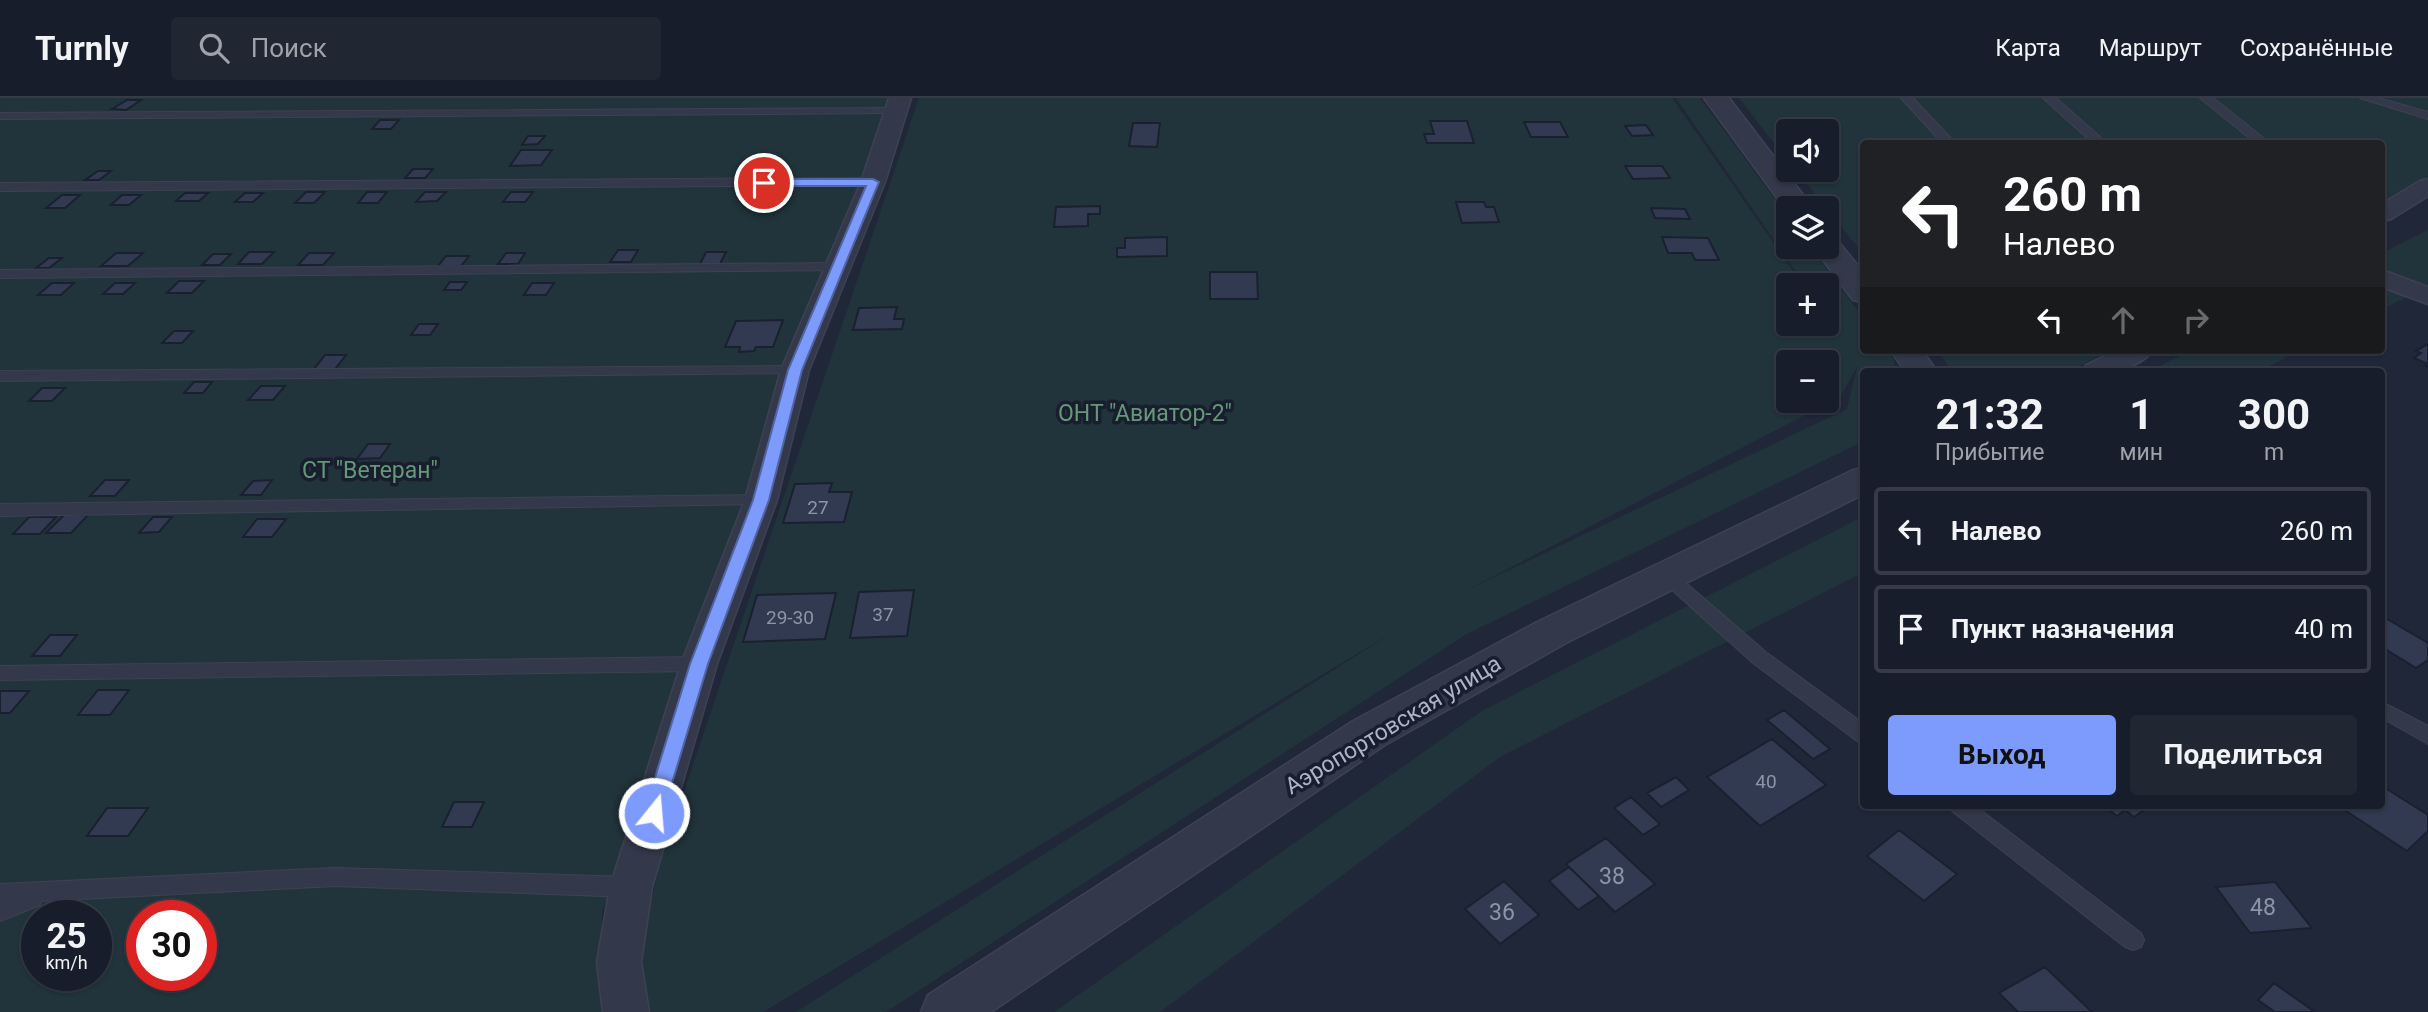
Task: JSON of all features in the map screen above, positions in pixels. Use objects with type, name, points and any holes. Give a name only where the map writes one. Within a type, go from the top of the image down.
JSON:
[{"type":"street","points":[[1716,98],[1790,196]]},
{"type":"street","points":[[626,1012],[618,962],[631,887],[699,664],[761,500],[795,370],[873,182],[898,104]]},
{"type":"street","points":[[2385,212],[2428,186]]},
{"type":"street","points":[[1837,259],[1860,290]]},
{"type":"street","points":[[2385,279],[2428,296]]},
{"type":"street","points":[[2102,368],[2131,354]]},
{"type":"street","name":"Аэропортовская улица","points":[[976,1004],[1370,733],[1437,694],[1666,575],[1860,481]]},
{"type":"lane","points":[[1907,98],[1946,140]]},
{"type":"lane","points":[[2049,98],[2097,140]]},
{"type":"lane","points":[[2206,98],[2260,140]]},
{"type":"lane","points":[[2366,98],[2428,116]]},
{"type":"lane","points":[[0,116],[898,104]]},
{"type":"lane","points":[[0,187],[873,182]]},
{"type":"lane","points":[[0,274],[838,267]]},
{"type":"lane","points":[[0,376],[795,370]]},
{"type":"lane","points":[[0,510],[761,500]]},
{"type":"lane","points":[[1666,575],[1760,658],[1860,731]]},
{"type":"lane","points":[[0,673],[699,664]]},
{"type":"lane","points":[[2385,711],[2428,736]]},
{"type":"lane","points":[[1964,809],[2133,940]]},
{"type":"lane","points":[[0,894],[335,877],[631,887]]},
{"type":"lane","points":[[0,911],[41,894]]},
{"type":"green space","name":"СТ \"Ветеран\"","points":[[0,98],[898,98],[602,912],[601,1012],[0,1012]]},
{"type":"green space","name":"ОНТ \"Авиатор-2\"","points":[[919,98],[1672,98],[1776,246],[1776,259],[1785,259],[1795,273],[1776,273],[1776,336],[1839,336],[1839,286],[1860,314],[1860,354],[1890,354],[1894,359],[1895,368],[1860,368],[1860,443],[1465,635],[886,1012],[796,1012],[1395,631],[763,1012],[650,1012],[639,953],[661,859]],"holes":[[[1776,350],[1839,350],[1839,398],[1857,367],[1847,409],[1839,413],[1465,591],[1809,413],[1776,413]]]},
{"type":"green space","name":"ОНТ \"Авиатор-2\"","points":[[1676,98],[1700,98],[1776,201],[1776,243]]},
{"type":"green space","points":[[1739,98],[2428,98],[2428,196],[2385,217],[2385,140],[1860,140],[1860,250],[1839,224],[1839,196],[1817,196],[1806,182],[1839,182],[1839,119],[1776,119],[1776,146]]},
{"type":"green space","points":[[2428,230],[2428,287],[2385,308],[2385,252]]},
{"type":"green space","name":"ОНТ \"Авиатор-2\"","points":[[1787,259],[1819,259],[1830,273],[1797,273]]},
{"type":"green space","points":[[1940,354],[2104,354],[2075,368],[1950,368]]},
{"type":"green space","points":[[2184,354],[2293,354],[2265,368],[2156,368]]},
{"type":"green space","points":[[1860,518],[1860,574],[1500,757],[1160,1012],[1054,1012],[1482,711]]},
{"type":"building","points":[[127,100],[141,100],[126,110],[112,109]]},
{"type":"building","points":[[380,120],[399,120],[391,129],[372,129]]},
{"type":"building","points":[[1430,121],[1467,121],[1474,143],[1427,143],[1424,134],[1434,134]]},
{"type":"building","points":[[1524,122],[1560,122],[1568,137],[1531,137]]},
{"type":"building","points":[[1133,123],[1160,123],[1157,147],[1129,146]]},
{"type":"building","points":[[1646,125],[1653,135],[1632,136],[1625,126]]},
{"type":"building","points":[[528,136],[545,136],[538,144],[522,145]]},
{"type":"building","points":[[521,150],[552,150],[541,165],[510,166]]},
{"type":"building","points":[[1625,166],[1662,166],[1670,178],[1633,179]]},
{"type":"building","points":[[413,169],[433,169],[425,178],[405,178]]},
{"type":"building","points":[[98,171],[111,171],[99,180],[85,180]]},
{"type":"building","points":[[306,192],[325,192],[314,203],[295,203]]},
{"type":"building","points":[[367,192],[387,192],[378,203],[358,203]]},
{"type":"building","points":[[425,192],[446,192],[437,201],[416,202]]},
{"type":"building","points":[[511,192],[533,192],[525,202],[503,202]]},
{"type":"building","points":[[185,193],[208,193],[199,201],[176,201]]},
{"type":"building","points":[[245,193],[263,193],[253,202],[235,202]]},
{"type":"building","points":[[62,195],[80,195],[65,208],[46,208]]},
{"type":"building","points":[[122,195],[141,195],[129,205],[111,205]]},
{"type":"building","points":[[1456,202],[1484,202],[1486,207],[1494,207],[1499,222],[1462,223]]},
{"type":"building","points":[[1100,206],[1100,214],[1088,214],[1088,226],[1054,227],[1056,207]]},
{"type":"building","points":[[1651,208],[1685,209],[1690,219],[1655,218]]},
{"type":"building","points":[[1167,237],[1167,256],[1117,257],[1117,248],[1125,248],[1125,238]]},
{"type":"building","points":[[1662,237],[1708,238],[1719,260],[1695,260],[1692,253],[1668,253]]},
{"type":"building","points":[[618,250],[638,250],[631,262],[610,262]]},
{"type":"building","points":[[249,252],[274,252],[262,264],[238,264]]},
{"type":"building","points":[[706,252],[726,252],[720,264],[700,264]]},
{"type":"building","points":[[116,253],[143,253],[128,266],[101,266]]},
{"type":"building","points":[[309,253],[334,253],[323,265],[298,265]]},
{"type":"building","points":[[506,253],[525,253],[518,264],[498,264]]},
{"type":"building","points":[[213,254],[231,254],[220,265],[202,265]]},
{"type":"building","points":[[446,256],[469,256],[461,266],[438,266]]},
{"type":"building","points":[[49,258],[62,258],[49,268],[36,268]]},
{"type":"building","points":[[1210,272],[1257,272],[1258,299],[1210,299]]},
{"type":"building","points":[[179,281],[204,281],[192,293],[167,293]]},
{"type":"building","points":[[450,282],[467,282],[461,290],[444,290]]},
{"type":"building","points":[[52,283],[74,283],[61,295],[38,295]]},
{"type":"building","points":[[115,283],[135,283],[123,294],[103,294]]},
{"type":"building","points":[[532,283],[554,283],[546,295],[524,295]]},
{"type":"building","points":[[897,307],[894,319],[904,319],[902,329],[853,330],[859,308]]},
{"type":"building","points":[[783,320],[773,347],[756,347],[754,351],[739,352],[740,347],[725,347],[736,321]]},
{"type":"building","points":[[419,324],[438,324],[430,335],[411,335]]},
{"type":"building","points":[[174,331],[193,331],[182,343],[162,343]]},
{"type":"building","points":[[2428,344],[2428,364],[2414,358],[2421,353],[2416,351]]},
{"type":"building","points":[[325,355],[346,355],[335,369],[314,369]]},
{"type":"building","points":[[194,382],[212,382],[203,393],[184,393]]},
{"type":"building","points":[[261,386],[285,386],[273,400],[248,400]]},
{"type":"building","points":[[42,388],[65,388],[52,401],[29,401]]},
{"type":"building","points":[[368,444],[390,444],[380,458],[357,459]]},
{"type":"building","points":[[105,480],[129,480],[115,496],[90,496]]},
{"type":"building","points":[[272,480],[261,495],[241,495],[253,481]]},
{"type":"building","points":[[832,483],[829,492],[852,492],[844,522],[783,523],[795,484]]},
{"type":"building","points":[[64,515],[88,515],[71,533],[46,533]]},
{"type":"building","points":[[29,517],[56,517],[40,534],[13,534]]},
{"type":"building","points":[[153,517],[172,517],[159,532],[139,533]]},
{"type":"building","points":[[257,519],[286,519],[272,537],[243,537]]},
{"type":"building","points":[[914,590],[907,636],[850,638],[859,592]]},
{"type":"building","points":[[836,593],[825,639],[743,642],[757,595]]},
{"type":"building","points":[[2385,618],[2428,643],[2428,660],[2416,668],[2385,649]]},
{"type":"building","points":[[50,635],[77,635],[60,656],[32,656]]},
{"type":"building","points":[[98,690],[129,690],[110,715],[78,715]]},
{"type":"building","points":[[0,691],[29,691],[10,713],[0,713]]},
{"type":"building","points":[[1784,710],[1830,749],[1813,759],[1767,720]]},
{"type":"building","points":[[1772,739],[1826,785],[1760,826],[1707,777]]},
{"type":"building","points":[[1676,777],[1689,790],[1661,807],[1647,793]]},
{"type":"building","points":[[2385,788],[2428,815],[2428,831],[2407,851],[2343,809],[2385,809]]},
{"type":"building","points":[[1631,797],[1660,824],[1643,835],[1614,808]]},
{"type":"building","points":[[454,802],[484,802],[472,827],[442,827]]},
{"type":"building","points":[[107,808],[148,808],[128,836],[87,836]]},
{"type":"building","points":[[2108,809],[2145,809],[2134,817],[2125,810],[2117,816]]},
{"type":"building","points":[[1899,830],[1957,874],[1924,901],[1867,856]]},
{"type":"building","points":[[1606,838],[1655,884],[1615,912],[1566,864]]},
{"type":"building","points":[[1569,867],[1599,896],[1578,910],[1549,881]]},
{"type":"building","points":[[1504,881],[1539,915],[1500,944],[1465,909]]},
{"type":"building","points":[[2275,882],[2312,928],[2250,933],[2216,887]]},
{"type":"building","points":[[2045,967],[2092,1012],[2018,1012],[1999,993]]},
{"type":"building","points":[[2274,983],[2315,1012],[2275,1012],[2258,1000]]},
{"type":"route","points":[[654,813],[699,664],[761,500],[795,370],[873,182],[764,183]]}]
